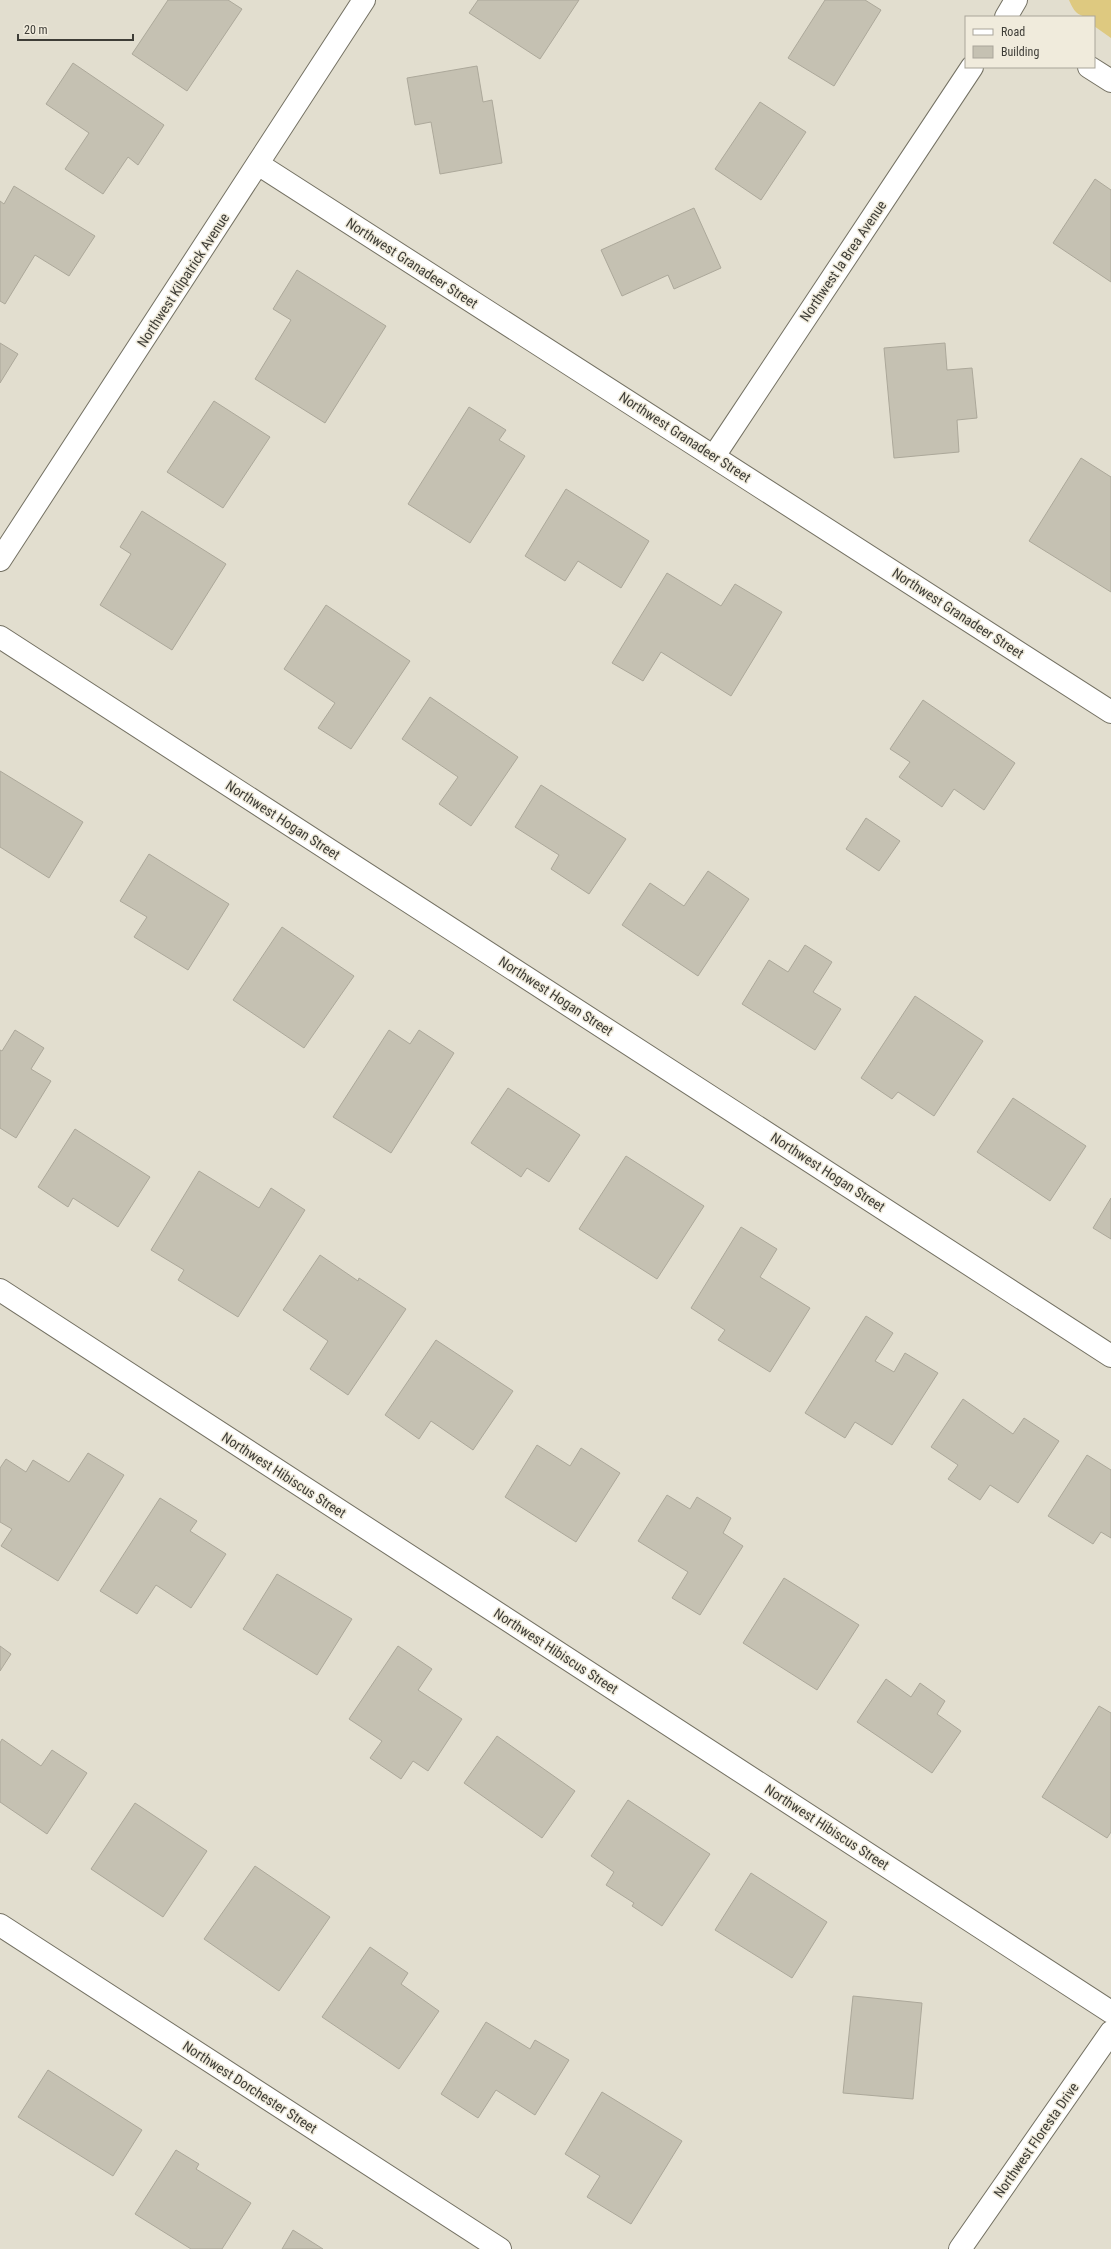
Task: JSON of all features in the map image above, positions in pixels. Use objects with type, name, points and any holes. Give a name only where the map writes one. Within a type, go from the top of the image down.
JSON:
[{"type":"street","name":"Northwest Kilpatrick Avenue","points":[[0,560],[364,0]]},
{"type":"street","name":"Northwest la Brea Avenue","points":[[714,456],[971,68]]},
{"type":"street","points":[[1091,68],[1111,81]]},
{"type":"street","name":"Northwest Granadeer Street","points":[[258,164],[1111,712]]},
{"type":"street","name":"Northwest Hogan Street","points":[[0,637],[1111,1356]]},
{"type":"street","name":"Northwest Hibiscus Street","points":[[0,1290],[1111,2012]]},
{"type":"street","name":"Northwest Dorchester Street","points":[[0,1925],[500,2249]]},
{"type":"street","name":"Northwest Floresta Drive","points":[[960,2249],[1111,2032]]},
{"type":"shaded area","points":[[1069,0],[1111,0],[1111,38],[1095,27],[1095,16],[1081,15],[1073,9]]},
{"type":"building","points":[[168,0],[228,0],[242,9],[187,91],[132,54]]},
{"type":"building","points":[[478,0],[579,0],[540,59],[469,13]]},
{"type":"building","points":[[825,0],[865,0],[881,10],[834,86],[788,58]]},
{"type":"building","points":[[73,63],[164,125],[138,165],[128,157],[103,194],[65,169],[89,133],[46,104]]},
{"type":"building","points":[[477,66],[483,102],[492,100],[502,163],[440,174],[431,122],[415,125],[407,78]]},
{"type":"building","points":[[760,102],[806,132],[761,200],[715,169]]},
{"type":"building","points":[[1095,179],[1111,190],[1111,282],[1053,243]]},
{"type":"building","points":[[14,186],[95,236],[69,276],[35,255],[5,304],[0,301],[0,201],[4,204]]},
{"type":"building","points":[[694,208],[721,268],[674,289],[668,275],[622,296],[601,250]]},
{"type":"building","points":[[297,270],[386,326],[325,423],[255,379],[291,320],[273,309]]},
{"type":"building","points":[[0,343],[18,354],[0,383]]},
{"type":"building","points":[[945,343],[947,370],[972,368],[977,418],[957,420],[959,452],[894,458],[884,348]]},
{"type":"building","points":[[214,401],[270,437],[223,508],[167,472]]},
{"type":"building","points":[[469,407],[506,430],[499,440],[525,456],[470,543],[408,504]]},
{"type":"building","points":[[1081,458],[1111,477],[1111,592],[1029,541]]},
{"type":"building","points":[[566,489],[649,541],[621,588],[578,561],[565,581],[525,556]]},
{"type":"building","points":[[142,511],[226,564],[172,650],[100,605],[131,554],[120,547]]},
{"type":"building","points":[[667,573],[721,606],[735,584],[782,612],[731,696],[661,652],[643,681],[612,663]]},
{"type":"building","points":[[326,605],[410,661],[351,749],[318,728],[335,703],[284,669]]},
{"type":"building","points":[[430,697],[518,757],[471,826],[439,804],[458,777],[402,739]]},
{"type":"building","points":[[923,700],[1015,763],[984,810],[954,789],[942,807],[899,777],[910,762],[890,749]]},
{"type":"building","points":[[0,771],[83,822],[49,878],[0,847]]},
{"type":"building","points":[[541,785],[626,839],[589,894],[551,869],[559,855],[515,827]]},
{"type":"building","points":[[866,818],[900,841],[879,871],[846,849]]},
{"type":"building","points":[[149,854],[229,904],[188,970],[134,937],[147,917],[120,901]]},
{"type":"building","points":[[708,871],[749,899],[698,976],[622,925],[650,883],[684,906]]},
{"type":"building","points":[[282,927],[354,976],[304,1048],[233,1000]]},
{"type":"building","points":[[805,945],[832,962],[813,992],[841,1009],[815,1050],[742,1004],[769,960],[788,972]]},
{"type":"building","points":[[915,996],[983,1041],[934,1116],[898,1092],[892,1099],[861,1078]]},
{"type":"building","points":[[15,1030],[44,1048],[31,1069],[51,1081],[16,1138],[0,1128],[0,1050],[2,1051]]},
{"type":"building","points":[[389,1030],[410,1044],[419,1030],[454,1053],[391,1153],[333,1117]]},
{"type":"building","points":[[508,1088],[580,1135],[549,1182],[527,1168],[521,1177],[471,1143]]},
{"type":"building","points":[[1013,1098],[1086,1146],[1050,1201],[977,1152]]},
{"type":"building","points":[[75,1129],[150,1177],[118,1227],[73,1198],[68,1207],[38,1187]]},
{"type":"building","points":[[626,1156],[704,1206],[657,1279],[579,1229]]},
{"type":"building","points":[[199,1171],[259,1208],[271,1188],[305,1210],[238,1317],[178,1280],[184,1270],[151,1250]]},
{"type":"building","points":[[1111,1198],[1111,1239],[1093,1228]]},
{"type":"building","points":[[741,1227],[777,1249],[760,1277],[810,1308],[770,1372],[718,1340],[725,1330],[691,1308]]},
{"type":"building","points":[[320,1255],[358,1281],[359,1278],[406,1309],[348,1395],[310,1369],[328,1341],[283,1310]]},
{"type":"building","points":[[866,1316],[893,1333],[875,1361],[894,1372],[905,1353],[938,1373],[892,1445],[855,1422],[845,1438],[805,1413]]},
{"type":"building","points":[[436,1340],[513,1391],[473,1450],[431,1421],[419,1439],[385,1415]]},
{"type":"building","points":[[963,1399],[1013,1434],[1024,1418],[1059,1441],[1018,1503],[990,1485],[980,1500],[948,1479],[958,1465],[931,1447]]},
{"type":"building","points":[[537,1445],[570,1466],[581,1448],[620,1473],[576,1542],[505,1497]]},
{"type":"building","points":[[88,1453],[124,1475],[58,1581],[1,1546],[12,1529],[0,1522],[0,1468],[6,1459],[26,1472],[33,1460],[69,1482]]},
{"type":"building","points":[[1087,1455],[1111,1470],[1111,1538],[1101,1532],[1093,1544],[1048,1516]]},
{"type":"building","points":[[667,1495],[690,1509],[697,1497],[731,1518],[723,1533],[743,1546],[700,1615],[672,1598],[688,1572],[638,1541]]},
{"type":"building","points":[[160,1498],[197,1521],[190,1531],[226,1554],[191,1608],[156,1585],[137,1614],[100,1591]]},
{"type":"building","points":[[277,1574],[352,1619],[317,1675],[243,1629]]},
{"type":"building","points":[[784,1578],[859,1625],[817,1690],[743,1643]]},
{"type":"building","points":[[0,1646],[11,1654],[0,1671]]},
{"type":"building","points":[[398,1646],[432,1669],[418,1690],[462,1719],[428,1771],[413,1761],[401,1779],[370,1758],[382,1741],[349,1719]]},
{"type":"building","points":[[886,1679],[911,1697],[920,1683],[945,1701],[937,1714],[961,1731],[932,1773],[857,1722]]},
{"type":"building","points":[[1099,1706],[1111,1713],[1111,1832],[1107,1838],[1042,1797]]},
{"type":"building","points":[[497,1736],[575,1791],[542,1838],[464,1783]]},
{"type":"building","points":[[2,1739],[41,1766],[52,1750],[87,1773],[47,1834],[0,1802],[0,1743]]},
{"type":"building","points":[[628,1800],[710,1854],[662,1926],[632,1906],[634,1903],[606,1885],[614,1872],[591,1856]]},
{"type":"building","points":[[135,1803],[207,1851],[163,1917],[91,1869]]},
{"type":"building","points":[[255,1866],[330,1917],[279,1991],[204,1939]]},
{"type":"building","points":[[751,1873],[827,1922],[792,1978],[715,1930]]},
{"type":"building","points":[[370,1947],[408,1973],[401,1984],[439,2011],[399,2069],[322,2017]]},
{"type":"building","points":[[853,1996],[922,2003],[913,2099],[843,2093]]},
{"type":"building","points":[[486,2022],[530,2049],[535,2040],[569,2060],[535,2115],[496,2090],[478,2118],[441,2094]]},
{"type":"building","points":[[48,2070],[142,2130],[113,2176],[18,2117]]},
{"type":"building","points":[[602,2092],[682,2141],[631,2224],[587,2197],[600,2176],[565,2154]]},
{"type":"building","points":[[176,2150],[199,2164],[196,2169],[251,2203],[222,2249],[191,2249],[135,2214]]},
{"type":"building","points":[[293,2230],[323,2249],[282,2249]]}]
